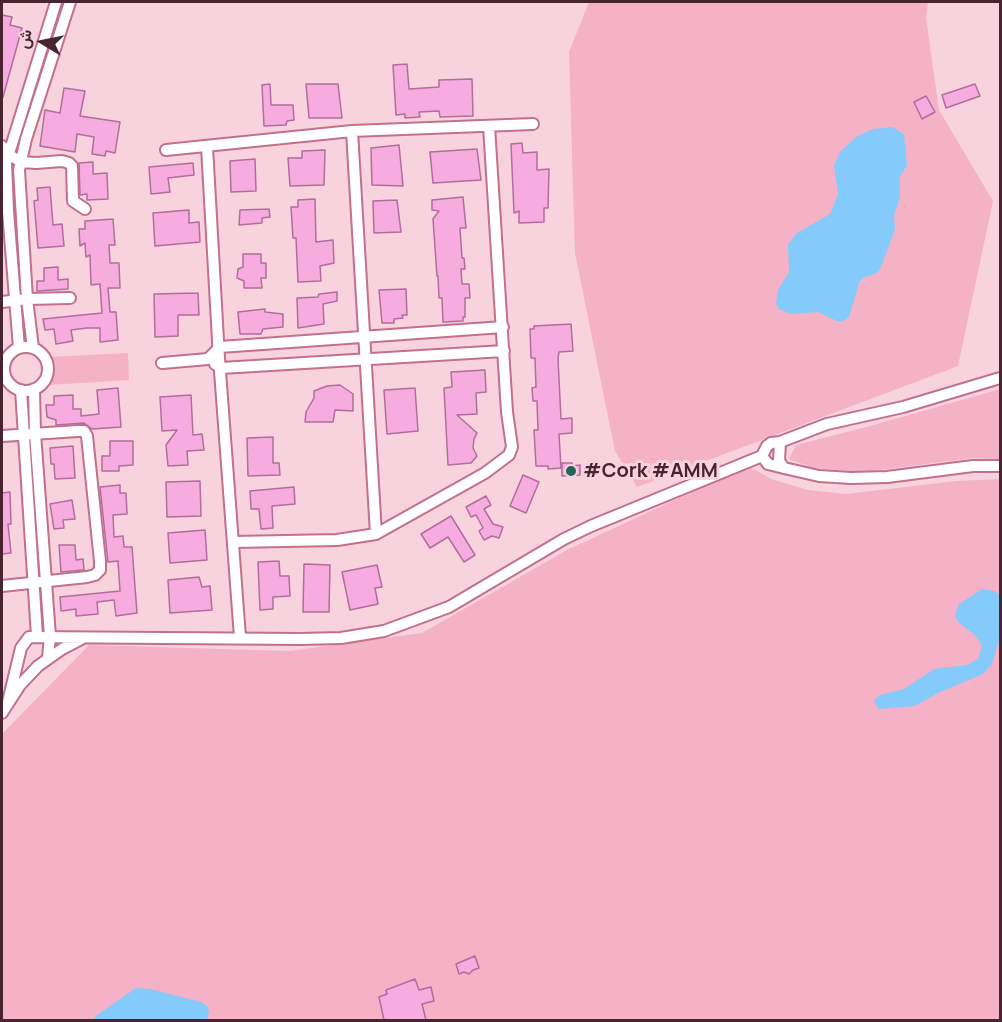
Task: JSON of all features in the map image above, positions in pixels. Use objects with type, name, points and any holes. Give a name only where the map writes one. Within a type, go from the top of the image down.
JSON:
[{"type":"street","points":[[19,348],[5,150],[56,2]]},
{"type":"street","points":[[33,348],[27,299],[19,182],[21,162],[26,139],[70,2]]},
{"type":"street","points":[[166,150],[352,131],[533,124]]},
{"type":"street","points":[[234,542],[337,540],[376,534],[485,473],[509,455],[512,447],[507,412],[489,126]]},
{"type":"street","points":[[352,131],[376,534]]},
{"type":"street","points":[[207,147],[240,637]]},
{"type":"street","points":[[5,150],[21,162],[36,164],[62,160],[69,162],[72,172],[73,199],[85,209]]},
{"type":"street","points":[[2,302],[70,298]]},
{"type":"street","points":[[208,359],[220,347],[503,327]]},
{"type":"street","points":[[19,348],[33,348],[43,355],[48,370],[44,382],[34,389],[21,390],[9,382],[4,368],[7,358],[19,348]]},
{"type":"street","points":[[162,363],[208,359],[221,368],[504,351]]},
{"type":"street","points":[[8,702],[23,643],[29,637],[341,638],[368,635],[406,624],[449,607],[555,544],[591,526],[762,456],[767,446],[827,424],[903,407],[1000,378]]},
{"type":"street","points":[[34,389],[30,434],[33,582],[37,636]]},
{"type":"street","points":[[21,390],[30,434],[46,580],[50,636],[48,658]]},
{"type":"street","points":[[2,436],[84,431],[87,436],[100,561],[100,570],[95,575],[2,586]]},
{"type":"street","points":[[780,442],[779,461],[784,468]]},
{"type":"street","points":[[762,456],[768,464],[819,476],[867,478],[973,466],[1000,466]]},
{"type":"street","points":[[2,713],[24,680],[48,658],[84,637]]},
{"type":"shaded area","points":[[589,2],[928,2],[926,18],[939,110],[993,201],[958,366],[637,487],[615,451],[575,253],[569,52]]},
{"type":"shaded area","points":[[128,353],[129,380],[48,385],[52,371],[48,357]]},
{"type":"shaded area","points":[[1000,389],[1000,459],[972,458],[864,472],[813,468],[789,459],[796,445]]},
{"type":"shaded area","points":[[748,466],[771,479],[808,490],[846,494],[956,481],[1000,479],[1000,1018],[994,1020],[2,1020],[2,734],[89,645],[289,651],[422,633],[567,550]]},
{"type":"water","points":[[892,127],[904,134],[907,165],[900,177],[900,197],[894,216],[895,229],[881,267],[877,273],[863,278],[859,283],[849,317],[843,321],[837,321],[818,312],[791,314],[779,309],[776,304],[778,290],[789,272],[788,244],[797,233],[830,214],[838,194],[834,166],[840,152],[856,137],[873,129]]},
{"type":"water","points":[[982,589],[995,591],[1000,596],[1000,637],[992,664],[983,674],[938,693],[915,706],[879,709],[874,701],[880,695],[904,689],[934,669],[967,665],[978,659],[982,646],[977,637],[958,622],[955,615],[959,604]]},
{"type":"water","points":[[136,988],[150,989],[201,1002],[207,1006],[209,1012],[207,1020],[95,1020],[94,1017]]},
{"type":"building","points":[[2,15],[12,17],[10,25],[22,28],[3,97],[2,97]]},
{"type":"building","points":[[407,64],[409,89],[439,87],[439,80],[472,79],[473,116],[440,117],[439,111],[419,112],[420,117],[405,118],[405,114],[396,115],[393,65]]},
{"type":"building","points":[[270,84],[271,105],[293,105],[294,120],[287,121],[286,125],[264,126],[262,85]]},
{"type":"building","points":[[306,84],[338,84],[342,118],[309,118]]},
{"type":"building","points":[[975,84],[980,96],[946,108],[942,95]]},
{"type":"building","points":[[64,88],[85,91],[80,116],[120,122],[115,153],[106,151],[105,156],[92,154],[94,137],[77,134],[75,152],[40,146],[45,110],[60,113]]},
{"type":"building","points":[[926,96],[935,112],[922,119],[914,102]]},
{"type":"building","points":[[522,143],[523,153],[537,152],[537,170],[549,169],[548,208],[544,208],[544,222],[519,223],[519,211],[514,213],[511,144]]},
{"type":"building","points":[[399,145],[403,186],[372,185],[371,148]]},
{"type":"building","points":[[477,149],[481,180],[433,183],[430,152]]},
{"type":"building","points":[[325,150],[324,185],[290,186],[288,158],[302,158],[302,151]]},
{"type":"building","points":[[255,159],[256,191],[231,192],[230,161]]},
{"type":"building","points":[[93,162],[93,174],[107,173],[108,199],[87,200],[87,194],[80,195],[79,163]]},
{"type":"building","points":[[193,163],[194,175],[168,178],[170,192],[151,194],[149,167]]},
{"type":"building","points":[[50,187],[53,225],[62,224],[64,246],[38,248],[34,201],[38,200],[37,188]]},
{"type":"building","points":[[463,197],[466,228],[460,228],[465,269],[461,269],[462,284],[469,284],[470,298],[465,298],[463,321],[443,322],[433,219],[439,211],[432,210],[432,200]]},
{"type":"building","points":[[315,199],[316,242],[333,240],[334,263],[320,266],[321,281],[298,282],[296,238],[293,238],[291,207],[298,207],[298,200]]},
{"type":"building","points":[[397,200],[401,232],[374,233],[373,201]]},
{"type":"building","points":[[269,209],[270,217],[262,218],[262,223],[239,225],[240,210]]},
{"type":"building","points":[[189,210],[189,223],[199,222],[200,242],[155,246],[153,213]]},
{"type":"building","points":[[113,219],[115,245],[109,245],[110,263],[119,263],[120,288],[108,288],[110,312],[116,312],[118,340],[100,342],[100,328],[87,328],[71,330],[73,341],[56,344],[54,329],[45,330],[43,319],[102,313],[100,284],[91,285],[90,255],[86,257],[85,243],[80,246],[79,229],[85,229],[85,221]]},
{"type":"building","points":[[243,254],[261,254],[261,263],[266,263],[266,278],[261,278],[262,288],[244,288],[244,281],[237,278],[238,269],[243,267]]},
{"type":"building","points":[[58,267],[58,280],[68,279],[68,289],[37,291],[37,281],[44,281],[44,268]]},
{"type":"building","points":[[406,289],[407,315],[394,319],[394,323],[382,323],[379,290]]},
{"type":"building","points":[[337,292],[337,301],[323,304],[324,324],[298,328],[297,298],[318,297],[319,294]]},
{"type":"building","points":[[198,293],[199,315],[178,315],[178,336],[155,337],[154,294]]},
{"type":"building","points":[[265,309],[265,312],[283,314],[283,327],[263,329],[261,334],[240,334],[238,312]]},
{"type":"building","points":[[571,324],[573,351],[559,352],[558,359],[561,419],[572,418],[572,433],[559,434],[561,468],[548,469],[548,466],[536,466],[534,430],[538,430],[537,401],[533,401],[532,388],[536,387],[535,358],[531,358],[530,329],[534,329],[534,326]]},
{"type":"building","points":[[485,370],[486,392],[476,393],[477,414],[457,415],[477,433],[473,448],[477,456],[471,463],[448,465],[444,388],[452,387],[451,372]]},
{"type":"building","points":[[340,385],[353,394],[353,411],[335,410],[333,422],[305,422],[306,412],[314,398],[314,391],[327,386]]},
{"type":"building","points":[[118,388],[121,427],[92,429],[84,423],[56,425],[56,420],[47,417],[46,405],[54,405],[54,396],[73,395],[73,409],[81,409],[81,416],[99,414],[97,390]]},
{"type":"building","points":[[415,388],[418,431],[387,434],[384,390]]},
{"type":"building","points":[[191,395],[193,435],[202,434],[204,450],[187,451],[188,465],[168,466],[166,445],[177,430],[162,431],[160,397]]},
{"type":"building","points":[[273,437],[273,463],[279,463],[280,475],[248,476],[247,438]]},
{"type":"building","points":[[110,441],[133,441],[133,465],[119,466],[119,471],[102,471],[102,456],[110,456]]},
{"type":"building","points":[[73,446],[75,478],[55,479],[50,448]]},
{"type":"building","name":"#Cork #AMM","points":[[562,463],[572,463],[572,466],[580,465],[580,475],[562,476]]},
{"type":"building","points":[[523,475],[539,482],[526,513],[510,506]]},
{"type":"building","points":[[200,481],[201,516],[167,517],[166,482]]},
{"type":"building","points":[[120,485],[120,493],[126,493],[127,514],[113,515],[114,537],[123,536],[124,547],[132,547],[137,613],[116,616],[114,600],[97,602],[98,614],[76,616],[76,609],[61,611],[60,597],[120,591],[118,561],[108,562],[100,487]]},
{"type":"building","points":[[294,487],[295,504],[272,506],[273,528],[261,529],[259,509],[251,509],[250,491]]},
{"type":"building","points":[[10,492],[11,524],[8,524],[11,553],[2,554],[2,493]]},
{"type":"building","points":[[486,496],[491,505],[484,509],[493,524],[503,527],[499,538],[492,536],[484,540],[479,531],[483,528],[476,515],[471,517],[466,507]]},
{"type":"building","points":[[72,500],[75,519],[63,520],[64,528],[54,529],[50,504]]},
{"type":"building","points":[[451,516],[475,555],[464,562],[448,537],[430,548],[421,534]]},
{"type":"building","points":[[205,530],[207,560],[170,563],[168,533]]},
{"type":"building","points":[[59,545],[75,545],[76,560],[83,559],[84,570],[61,572]]},
{"type":"building","points":[[279,561],[280,576],[289,576],[290,596],[273,597],[273,609],[260,610],[258,562]]},
{"type":"building","points":[[304,564],[330,565],[329,612],[303,612]]},
{"type":"building","points":[[377,565],[382,587],[375,588],[378,604],[350,610],[342,572]]},
{"type":"building","points":[[199,577],[202,587],[210,586],[212,610],[170,613],[168,580]]},
{"type":"building","points":[[475,956],[479,968],[469,974],[464,972],[459,974],[456,964]]},
{"type":"building","points":[[415,979],[419,990],[431,987],[434,1001],[422,1004],[426,1020],[384,1020],[379,997],[387,994],[386,990]]},
{"type":"place","name":"#Cork #AMM","points":[[571,471]]}]
